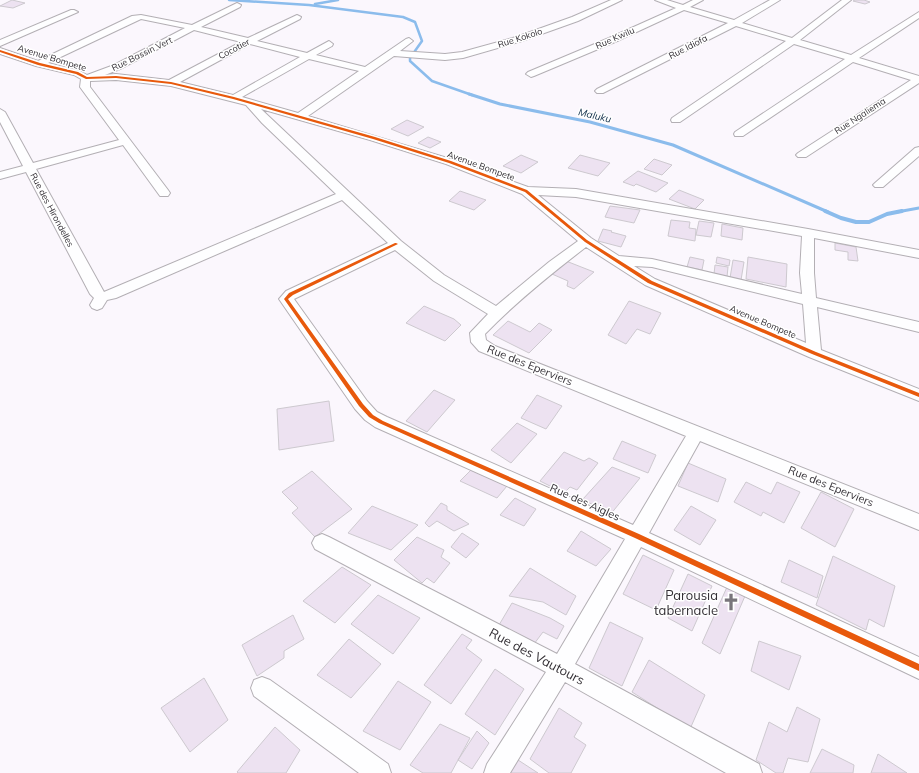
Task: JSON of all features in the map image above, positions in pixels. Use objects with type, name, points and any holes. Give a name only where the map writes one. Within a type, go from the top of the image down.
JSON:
[{"type":"street","name":"Rue Kokolo","points":[[391,53],[452,57],[494,47],[567,22],[618,0]]},
{"type":"street","points":[[659,0],[919,79]]},
{"type":"street","name":"Rue Kwilu","points":[[531,74],[597,47],[699,0]]},
{"type":"street","name":"Rue Idiofa","points":[[600,91],[735,23],[776,0]]},
{"type":"street","points":[[676,120],[794,41],[847,0]]},
{"type":"street","name":"Rue Bassin Vert","points":[[86,78],[117,67],[195,28],[236,5]]},
{"type":"street","points":[[0,43],[74,12]]},
{"type":"street","points":[[739,134],[919,14]]},
{"type":"street","points":[[39,64],[135,18],[144,17],[365,70]]},
{"type":"street","name":"Cocotier","points":[[171,83],[297,17]]},
{"type":"street","points":[[301,116],[365,70],[409,41]]},
{"type":"street","points":[[234,98],[329,44]]},
{"type":"street","name":"Avenue Bompete","points":[[0,50],[39,64],[73,72],[86,78],[116,77],[171,83],[234,98],[251,104],[265,106],[301,116],[450,162],[526,191],[586,242],[650,282],[814,353],[919,395]]},
{"type":"street","points":[[86,78],[85,88],[164,193]]},
{"type":"street","name":"Rue Ngaliema","points":[[802,155],[919,79]]},
{"type":"street","points":[[251,104],[266,121],[396,244],[439,278],[497,313],[554,265],[586,242]]},
{"type":"street","name":"Rue des Hirondelles","points":[[0,112],[97,294],[99,301],[343,195]]},
{"type":"street","points":[[0,176],[126,141]]},
{"type":"street","points":[[879,185],[919,150]]},
{"type":"street","points":[[526,191],[563,192],[576,194],[808,233],[919,254]]},
{"type":"street","points":[[808,233],[807,273],[811,302],[814,353]]},
{"type":"street","name":"Rue des Aigles","points":[[396,244],[292,294],[288,297],[287,302],[361,405],[371,416],[381,422],[637,536],[919,668]]},
{"type":"street","points":[[615,260],[652,263],[919,327]]},
{"type":"street","name":"Rue des Eperviers","points":[[497,313],[477,333],[477,339],[481,345],[490,350],[919,522]]},
{"type":"street","points":[[496,773],[561,668],[697,432]]},
{"type":"street","name":"Rue des Vautours","points":[[322,543],[561,668],[750,773]]},
{"type":"street","points":[[262,688],[379,773]]},
{"type":"building","points":[[12,0],[25,3],[13,8],[0,6]]},
{"type":"building","points":[[853,1],[870,2],[865,4]]},
{"type":"building","points":[[407,120],[424,127],[408,136],[391,129]]},
{"type":"building","points":[[428,137],[441,142],[430,148],[418,143]]},
{"type":"building","points":[[521,155],[538,162],[521,173],[503,166]]},
{"type":"building","points":[[580,155],[610,163],[598,176],[568,168]]},
{"type":"building","points":[[654,159],[672,165],[662,175],[644,169]]},
{"type":"building","points":[[638,171],[668,183],[656,192],[636,184],[634,186],[623,182]]},
{"type":"building","points":[[679,190],[704,200],[695,209],[669,199]]},
{"type":"building","points":[[460,191],[486,200],[474,210],[449,201]]},
{"type":"building","points":[[610,206],[640,210],[634,223],[605,217]]},
{"type":"building","points":[[671,220],[690,222],[689,228],[696,229],[695,241],[668,236]]},
{"type":"building","points":[[699,221],[714,223],[711,237],[696,235]]},
{"type":"building","points":[[722,224],[743,228],[742,240],[721,236]]},
{"type":"building","points":[[603,229],[626,236],[621,247],[598,241]]},
{"type":"building","points":[[835,243],[856,247],[858,261],[848,260],[848,252],[835,250]]},
{"type":"building","points":[[690,257],[704,260],[702,270],[687,267]]},
{"type":"building","points":[[717,257],[730,260],[729,266],[716,263]]},
{"type":"building","points":[[748,257],[787,264],[786,287],[746,279]]},
{"type":"building","points":[[733,260],[744,262],[741,280],[730,278]]},
{"type":"building","points":[[566,261],[594,272],[574,289],[567,286],[568,281],[552,274]]},
{"type":"building","points":[[715,265],[728,267],[727,277],[714,274]]},
{"type":"building","points":[[629,301],[661,313],[650,334],[637,329],[626,344],[608,335]]},
{"type":"building","points":[[424,306],[454,319],[461,325],[445,341],[406,323]]},
{"type":"building","points":[[508,321],[530,332],[539,323],[552,330],[529,353],[493,335]]},
{"type":"building","points":[[434,390],[455,400],[427,432],[406,421]]},
{"type":"building","points":[[537,395],[562,406],[546,429],[521,418]]},
{"type":"building","points":[[329,401],[334,441],[279,450],[277,409]]},
{"type":"building","points":[[517,423],[537,434],[511,463],[491,450]]},
{"type":"building","points":[[622,441],[656,455],[648,473],[613,459]]},
{"type":"building","points":[[564,452],[584,461],[589,458],[598,463],[577,490],[570,487],[564,493],[540,481]]},
{"type":"building","points":[[688,463],[726,479],[718,502],[678,486]]},
{"type":"building","points":[[612,467],[640,478],[610,515],[583,499]]},
{"type":"building","points":[[471,470],[507,486],[497,498],[460,481]]},
{"type":"building","points":[[312,471],[352,509],[315,537],[292,513],[298,508],[282,492]]},
{"type":"building","points":[[746,482],[771,494],[777,482],[800,492],[784,523],[763,512],[761,516],[734,502]]},
{"type":"building","points":[[821,492],[854,509],[835,547],[801,528]]},
{"type":"building","points":[[515,498],[536,509],[524,526],[500,515]]},
{"type":"building","points":[[441,503],[447,506],[447,510],[469,524],[454,531],[437,521],[429,527],[425,523]]},
{"type":"building","points":[[372,506],[418,525],[391,550],[348,533]]},
{"type":"building","points":[[691,506],[716,520],[700,545],[674,530]]},
{"type":"building","points":[[581,531],[611,549],[596,566],[567,551]]},
{"type":"building","points":[[462,533],[479,544],[466,558],[451,547]]},
{"type":"building","points":[[417,537],[444,550],[441,557],[450,563],[434,583],[427,578],[422,583],[394,560]]},
{"type":"building","points":[[643,555],[674,570],[656,610],[623,594]]},
{"type":"building","points":[[833,556],[895,586],[884,627],[869,619],[866,630],[816,605]]},
{"type":"building","points":[[789,560],[823,576],[817,598],[781,582]]},
{"type":"building","points":[[342,567],[371,585],[335,623],[303,601]]},
{"type":"building","points":[[530,568],[576,596],[566,615],[543,602],[509,596]]},
{"type":"building","points":[[688,574],[712,586],[692,631],[668,618]]},
{"type":"building","points":[[727,587],[745,596],[720,654],[702,643]]},
{"type":"building","points":[[378,595],[420,618],[393,654],[351,624]]},
{"type":"building","points":[[512,603],[550,618],[564,626],[557,639],[543,632],[534,644],[499,625]]},
{"type":"building","points":[[293,615],[304,639],[284,651],[284,658],[257,676],[242,645]]},
{"type":"building","points":[[610,622],[643,638],[622,686],[589,668]]},
{"type":"building","points":[[462,634],[472,640],[466,648],[482,660],[451,704],[424,685]]},
{"type":"building","points":[[349,639],[381,664],[351,698],[317,675]]},
{"type":"building","points":[[759,641],[801,656],[789,690],[751,671]]},
{"type":"building","points":[[649,660],[705,695],[690,729],[632,692]]},
{"type":"building","points":[[495,669],[524,689],[495,735],[465,714]]},
{"type":"building","points":[[204,678],[228,720],[190,752],[161,708]]},
{"type":"building","points":[[398,681],[431,702],[400,750],[363,731]]},
{"type":"building","points":[[797,707],[820,719],[808,762],[788,758],[783,773],[776,773],[756,760],[769,722],[787,732]]},
{"type":"building","points":[[559,708],[582,723],[574,737],[586,745],[571,773],[549,773],[530,759]]},
{"type":"building","points":[[440,724],[470,738],[451,773],[423,773],[410,765]]},
{"type":"building","points":[[275,727],[300,750],[286,773],[238,773],[237,772]]},
{"type":"building","points":[[477,731],[489,743],[472,769],[458,760]]},
{"type":"building","points":[[822,749],[854,765],[853,773],[810,773]]},
{"type":"building","points":[[878,754],[907,773],[871,773]]},
{"type":"building","points":[[515,758],[538,773],[506,773]]},
{"type":"waterway","name":"Maluku","points":[[229,0],[309,5],[403,17],[415,22],[422,41],[410,58],[410,61],[432,81],[471,95]]},
{"type":"waterway","points":[[315,4],[338,0]]},
{"type":"waterway","name":"Maluku","points":[[471,95],[500,104],[590,122],[673,145],[828,212]]},
{"type":"waterway","name":"Maluku","points":[[897,212],[919,208]]},
{"type":"waterway","name":"Maluku","points":[[825,211],[841,218],[856,222],[869,222],[887,214],[897,212]]},
{"type":"waterway","name":"Maluku","points":[[897,212],[902,211]]},
{"type":"cycle path","points":[[0,51],[39,64],[77,73],[86,78],[116,77],[171,83],[234,98],[374,138],[450,162],[526,191],[586,241],[650,282],[814,353],[919,395]]},
{"type":"cycle path","points":[[396,244],[291,294],[286,299],[361,405],[371,416],[381,422],[637,536],[919,668]]},
{"type":"place","name":"Parousia tabernacle","points":[[731,602]]}]
